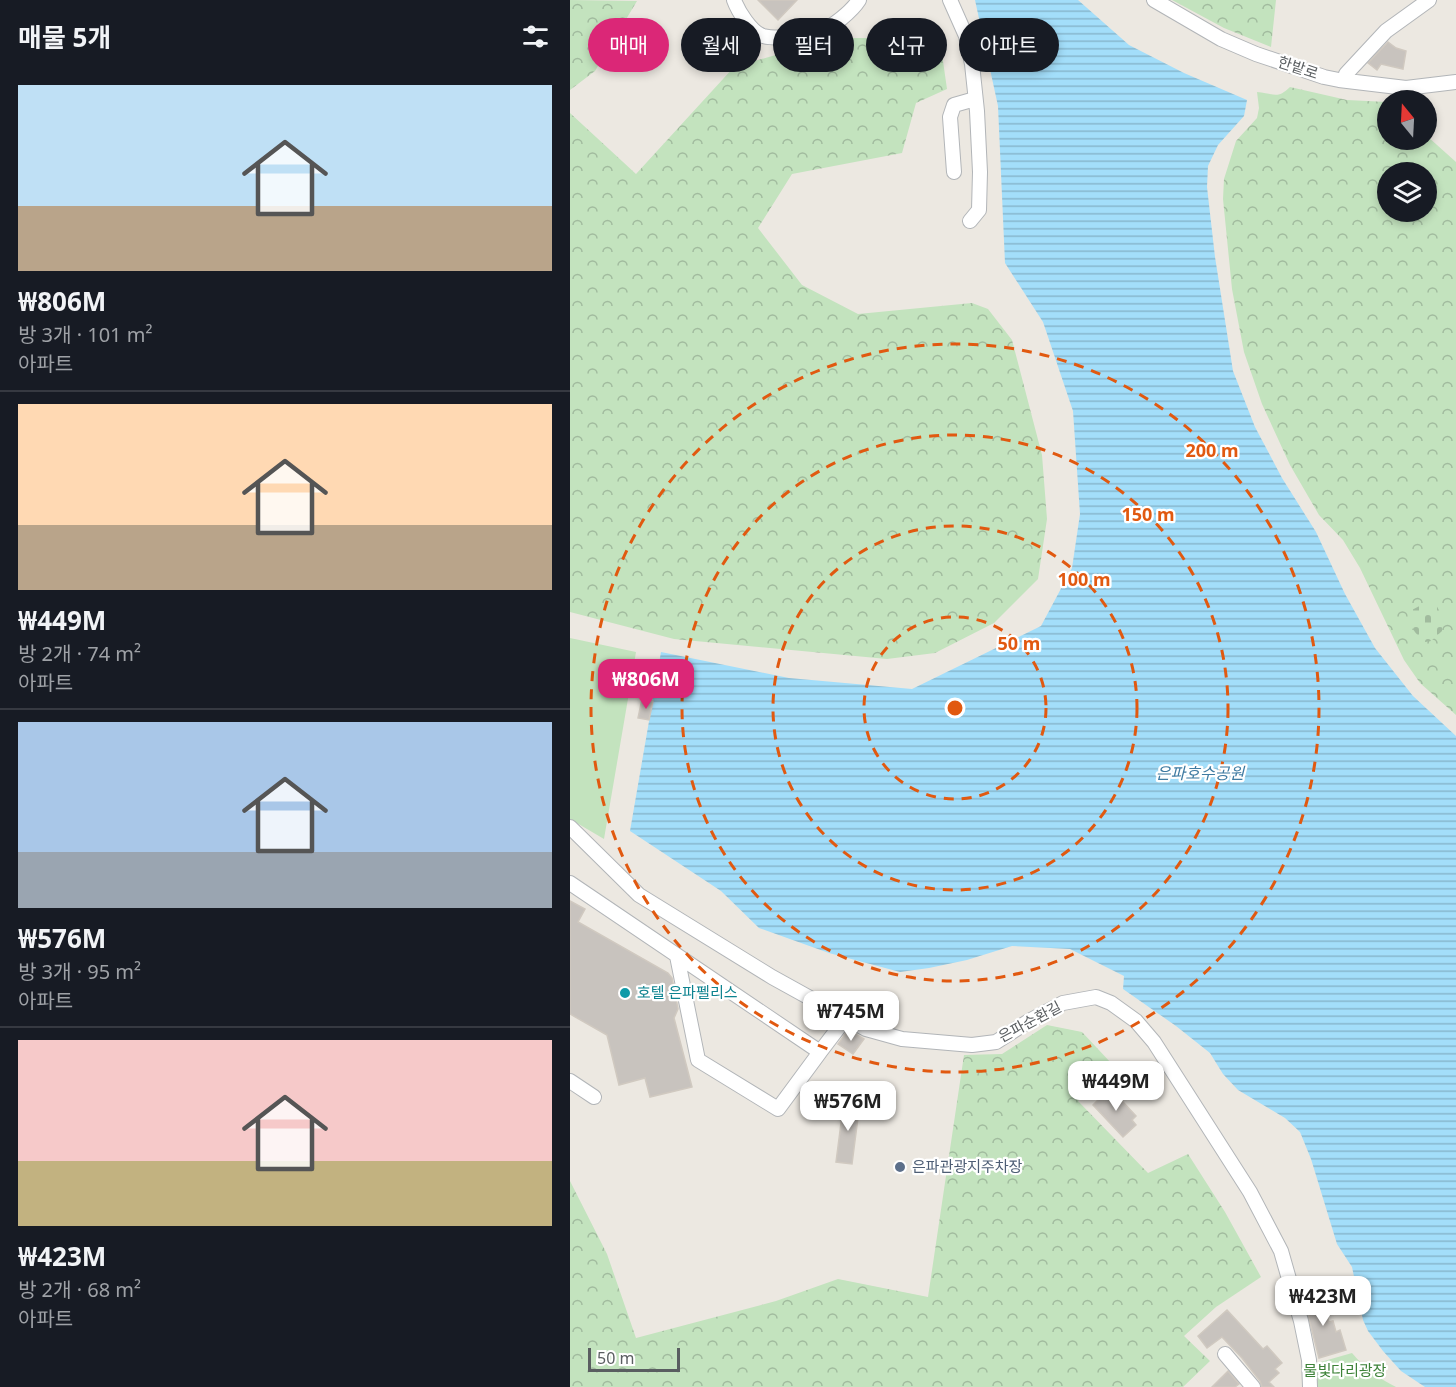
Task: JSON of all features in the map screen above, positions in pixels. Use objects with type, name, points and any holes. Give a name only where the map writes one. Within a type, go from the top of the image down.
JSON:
[{"type":"street","points":[[734,0],[739,14],[761,35],[780,38],[819,33],[853,10],[860,0]]},
{"type":"street","points":[[950,0],[966,36],[972,64],[980,200],[979,210],[970,221]]},
{"type":"street","name":"한밭로","points":[[1154,0],[1221,39],[1293,68],[1345,80],[1406,88],[1456,82]]},
{"type":"street","points":[[1345,80],[1346,74],[1386,31],[1429,0]]},
{"type":"street","points":[[954,172],[950,117],[954,105],[975,99]]},
{"type":"street","name":"은파순환길","points":[[571,832],[639,895],[772,977],[866,1029],[902,1039],[972,1045],[996,1042],[1029,1020],[1063,1003],[1096,997],[1111,1003],[1136,1021],[1154,1042],[1261,1211],[1281,1251],[1301,1322],[1309,1360],[1310,1387]]},
{"type":"street","points":[[570,883],[820,1052]]},
{"type":"street","points":[[677,956],[698,1060],[778,1109],[846,1017]]},
{"type":"street","points":[[570,1082],[594,1097]]},
{"type":"street","points":[[1225,1354],[1253,1387]]},
{"type":"green space","points":[[570,0],[637,1],[627,18],[588,18],[588,72],[594,72],[570,90]]},
{"type":"green space","points":[[1172,0],[1276,0],[1271,47],[1224,28]]},
{"type":"green space","points":[[854,38],[866,38],[866,72],[945,72],[947,89],[916,103],[902,153],[792,174],[758,228],[802,285],[858,314],[972,303],[988,309],[1012,340],[1042,455],[1047,519],[1038,579],[994,623],[935,653],[887,659],[674,639],[570,612],[570,113],[636,174],[729,72],[761,72],[761,59],[773,56],[773,72],[854,72]]},
{"type":"green space","points":[[1290,87],[1347,100],[1377,102],[1377,150],[1437,150],[1437,145],[1456,162],[1456,715],[1420,683],[1404,660],[1360,568],[1343,540],[1319,515],[1290,465],[1262,404],[1244,352],[1232,289],[1223,199],[1224,179],[1236,141],[1257,118],[1259,108],[1257,92],[1275,95]]},
{"type":"green space","points":[[1431,600],[1437,606],[1440,614],[1442,631],[1431,641],[1425,642],[1410,625],[1408,612]]},
{"type":"green space","points":[[570,638],[636,652],[604,839],[570,819]]},
{"type":"green space","points":[[1047,1025],[1082,1032],[1112,1064],[1078,1101],[1148,1173],[1188,1154],[1225,1212],[1261,1277],[1216,1307],[1184,1336],[1210,1361],[1183,1387],[570,1387],[570,1181],[607,1254],[636,1338],[776,1301],[838,1279],[928,1297],[964,1055],[1002,1054]]},
{"type":"green space","name":"물빛다리광장","points":[[1352,1353],[1372,1372],[1396,1387],[1317,1387],[1317,1363]]},
{"type":"water","name":"은파호수공원","points":[[975,0],[1078,0],[1129,45],[1184,73],[1247,100],[1244,116],[1218,145],[1208,166],[1207,187],[1215,257],[1233,371],[1255,427],[1282,478],[1316,532],[1345,594],[1375,648],[1413,696],[1456,736],[1456,1387],[1425,1387],[1401,1371],[1368,1331],[1363,1320],[1352,1267],[1337,1244],[1311,1159],[1300,1132],[1285,1118],[1238,1090],[1223,1074],[1210,1053],[1123,989],[1124,976],[1070,949],[1012,946],[967,960],[900,972],[829,953],[759,928],[721,891],[630,831],[661,652],[789,678],[912,689],[1041,626],[1072,568],[1080,514],[1073,411],[1043,322],[1005,263],[998,106],[991,72],[1059,72],[1059,18],[979,18]]},
{"type":"building","points":[[758,0],[797,0],[780,18],[776,18]]},
{"type":"building","points":[[1388,42],[1406,51],[1403,69],[1381,64],[1377,70],[1368,63]]},
{"type":"building","points":[[642,699],[653,701],[649,720],[638,718]]},
{"type":"building","name":"호텔 은파펠리스","points":[[570,901],[585,909],[578,922],[668,973],[672,978],[678,1009],[674,1018],[692,1087],[650,1097],[645,1078],[619,1085],[607,1035],[570,1014]]},
{"type":"building","points":[[848,1030],[864,1039],[853,1054],[838,1044]]},
{"type":"building","points":[[1110,1088],[1136,1116],[1132,1120],[1136,1125],[1123,1137],[1093,1105]]},
{"type":"building","points":[[844,1100],[860,1102],[852,1164],[836,1162]]},
{"type":"building","points":[[1319,1291],[1329,1322],[1333,1321],[1336,1332],[1340,1330],[1346,1350],[1319,1358],[1303,1295]]},
{"type":"building","points":[[1227,1310],[1263,1349],[1267,1346],[1282,1363],[1275,1369],[1279,1373],[1269,1382],[1274,1387],[1262,1387],[1242,1358],[1222,1337],[1207,1348],[1198,1336]]},
{"type":"building","points":[[1228,1371],[1239,1384],[1235,1387],[1212,1387]]},
{"type":"place","name":"호텔 은파펠리스","points":[[625,993]]},
{"type":"place","name":"은파관광지주차장","points":[[900,1167]]}]
